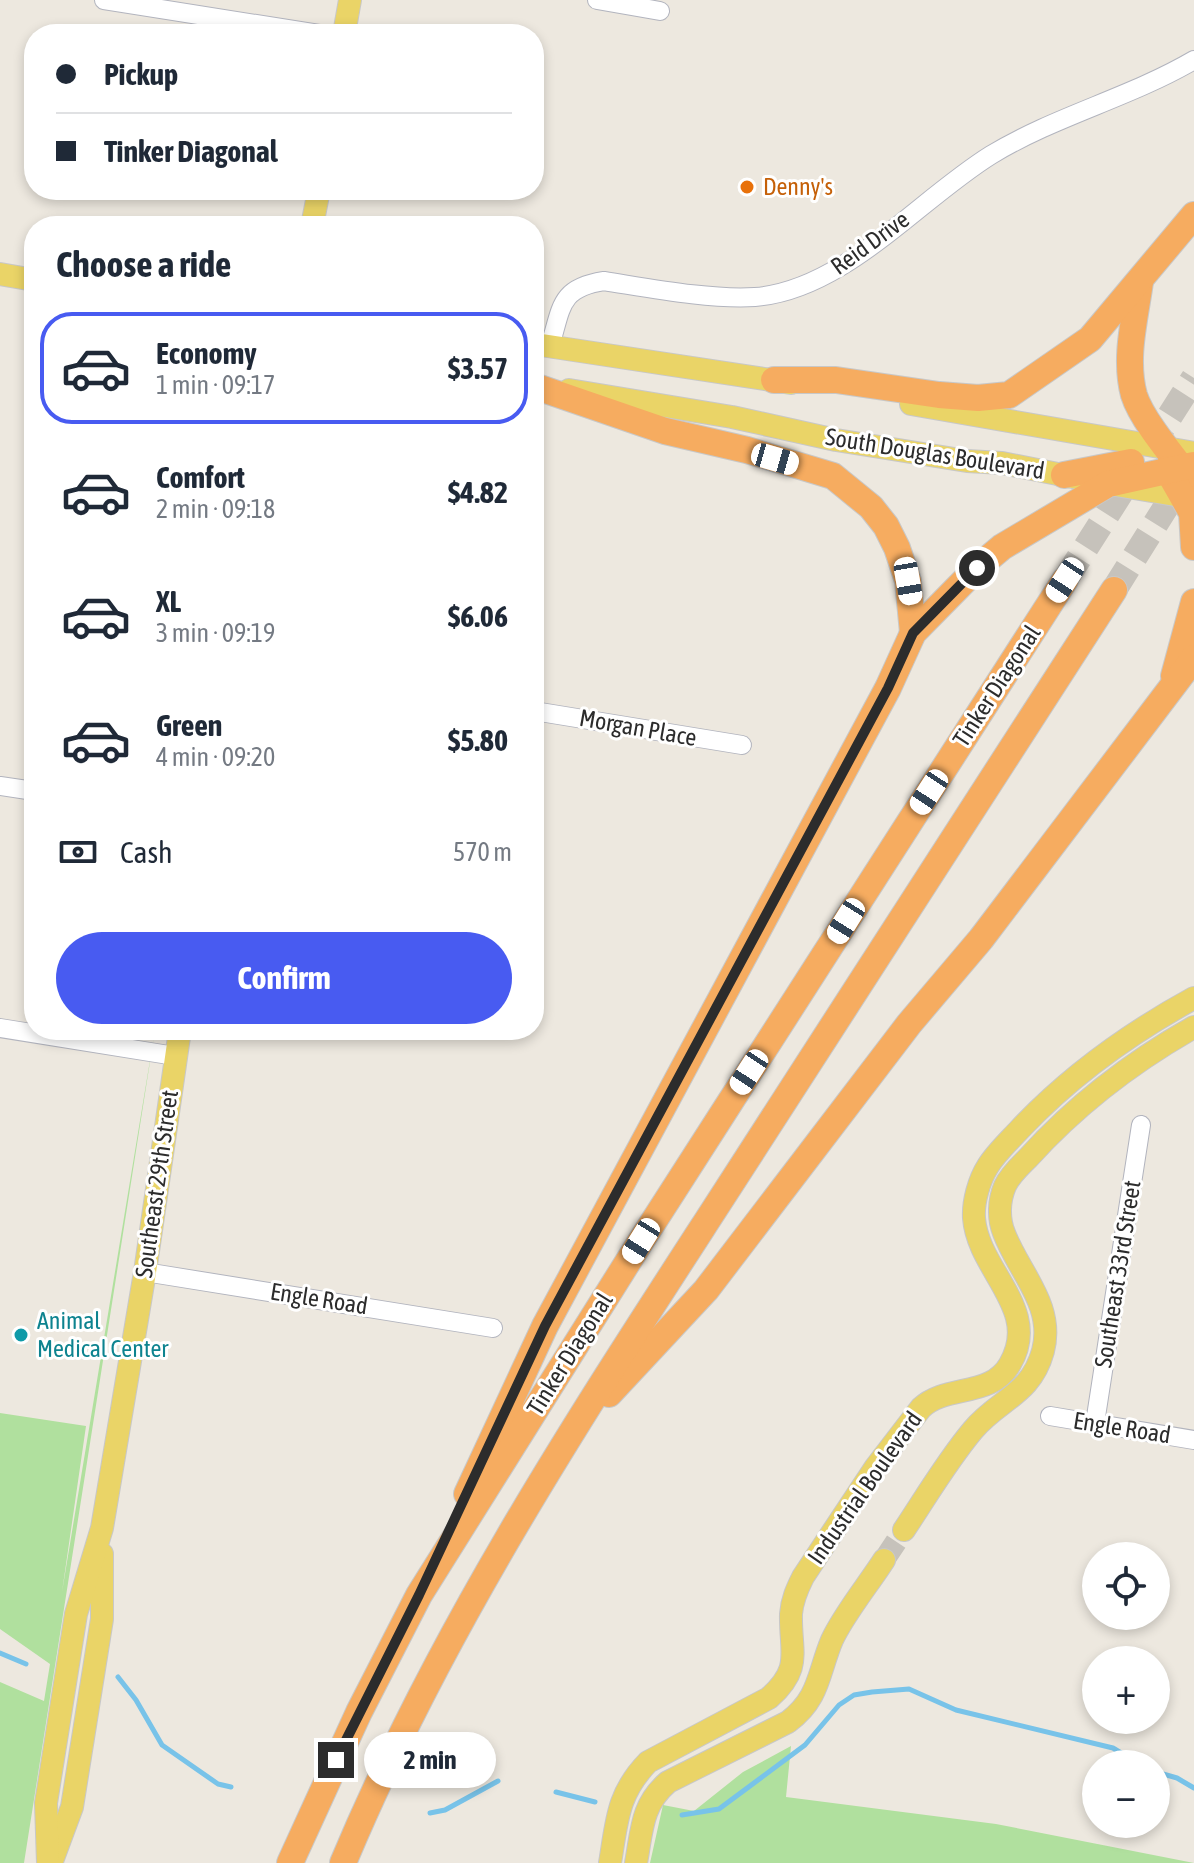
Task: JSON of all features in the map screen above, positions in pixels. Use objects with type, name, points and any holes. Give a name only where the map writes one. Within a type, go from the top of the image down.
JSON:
[{"type":"highway","points":[[774,380],[836,380],[978,398],[1009,395],[1090,339],[1194,215]]},
{"type":"highway","points":[[1140,282],[1130,349],[1135,396],[1181,466],[1192,513],[1194,547]]},
{"type":"highway","points":[[544,389],[665,431],[747,450],[833,476],[871,507],[886,526],[908,581],[913,633]]},
{"type":"highway","points":[[1064,475],[1181,466]]},
{"type":"highway","points":[[419,1595],[545,1326],[888,688],[913,633],[1002,547],[1108,484],[1181,466]]},
{"type":"highway","name":"Tinker Diagonal","points":[[290,1863],[359,1712],[419,1595],[641,1241],[1065,580]]},
{"type":"highway","name":"Tinker Diagonal","points":[[343,1863],[400,1734],[447,1643],[563,1444],[1114,590]]},
{"type":"highway","points":[[1171,687],[1194,602]]},
{"type":"highway","points":[[563,1444],[706,1290],[909,1024],[981,939],[1194,658]]},
{"type":"main road","points":[[346,24],[350,0]]},
{"type":"main road","points":[[0,274],[24,278]]},
{"type":"main road","name":"South Douglas Boulevard","points":[[544,345],[774,380],[1181,466]]},
{"type":"main road","name":"South Douglas Boulevard","points":[[544,388],[718,414],[836,440],[967,461],[1002,463],[1108,484]]},
{"type":"main road","name":"Industrial Boulevard","points":[[610,1863],[623,1795],[634,1776],[648,1762],[769,1698],[782,1686],[791,1672],[795,1651],[791,1615],[794,1595],[803,1577],[875,1468],[921,1408],[929,1400],[943,1395],[992,1383],[1009,1367],[1018,1348],[1018,1313],[980,1243],[974,1218],[976,1195],[987,1167],[1040,1108],[1084,1070],[1120,1043],[1194,998]]},
{"type":"main road","points":[[904,1530],[976,1426],[1023,1389],[1038,1368],[1046,1321],[1040,1301],[1003,1232],[1001,1198],[1006,1182],[1048,1136],[1095,1093],[1158,1048],[1194,1027]]},
{"type":"main road","name":"Southeast 29th Street","points":[[50,1863],[46,1803],[76,1614],[102,1528],[145,1272],[178,1040]]},
{"type":"main road","points":[[636,1863],[646,1808],[656,1792],[668,1782],[788,1722],[812,1699],[833,1638],[884,1560]]},
{"type":"street","points":[[104,0],[256,24]]},
{"type":"street","points":[[597,0],[660,11]]},
{"type":"street","name":"Reid Drive","points":[[544,341],[569,292],[589,283],[604,281],[738,297],[782,293],[819,279],[840,268],[992,154],[1049,123],[1144,85],[1194,60]]},
{"type":"street","name":"Morgan Place","points":[[544,713],[742,745]]},
{"type":"street","points":[[0,786],[24,790]]},
{"type":"street","points":[[0,1028],[24,1032]]},
{"type":"street","points":[[75,1040],[175,1056]]},
{"type":"street","name":"Southeast 33rd Street","points":[[1095,1423],[1141,1125]]},
{"type":"street","name":"Engle Road","points":[[145,1272],[493,1328]]},
{"type":"street","name":"Engle Road","points":[[1050,1416],[1194,1440]]},
{"type":"green space","points":[[153,1040],[24,1863],[0,1863],[0,1682],[44,1701],[50,1664],[0,1629],[0,1413],[86,1426],[62,1592]]},
{"type":"green space","points":[[791,1746],[786,1797],[996,1824],[1194,1863],[650,1863],[663,1805],[694,1811],[743,1772]]},
{"type":"waterway","points":[[0,1653],[26,1664]]},
{"type":"waterway","points":[[118,1677],[136,1700],[162,1745],[218,1784],[231,1787]]},
{"type":"waterway","points":[[682,1815],[719,1809],[805,1745],[839,1705],[854,1695],[872,1692],[909,1689],[956,1710],[1116,1750]]},
{"type":"waterway","points":[[1170,1776],[1194,1788]]},
{"type":"waterway","points":[[430,1813],[445,1810],[498,1781]]},
{"type":"waterway","points":[[556,1792],[595,1802]]},
{"type":"tunnel","points":[[1065,580],[1194,378]]},
{"type":"tunnel","points":[[1114,590],[1186,475]]},
{"type":"tunnel","points":[[884,1560],[904,1530]]},
{"type":"place","name":"Denny's","points":[[747,187]]},
{"type":"place","name":"Animal Medical Center","points":[[21,1335]]},
{"type":"route","points":[[336,1760],[419,1595],[545,1326],[888,688],[913,633],[977,568]]}]
